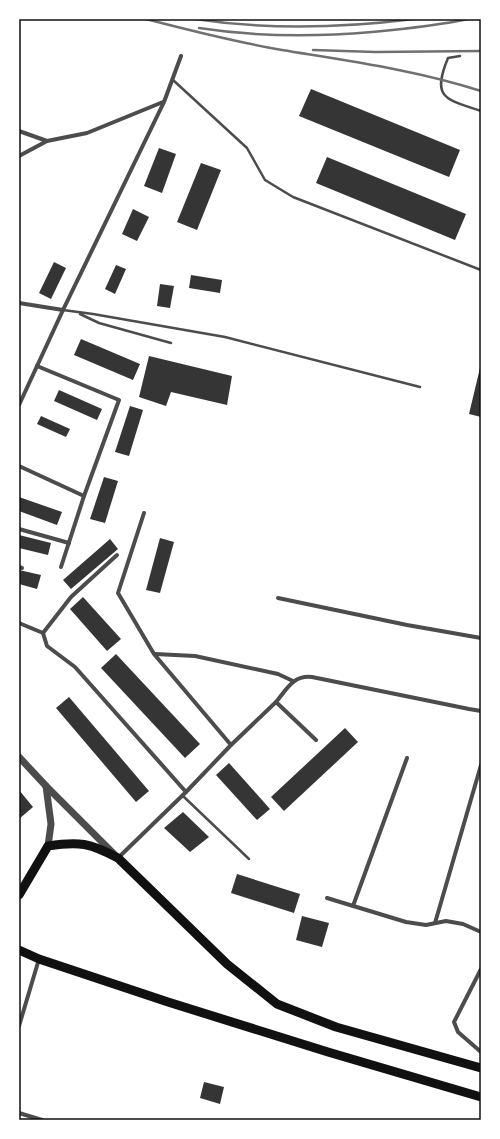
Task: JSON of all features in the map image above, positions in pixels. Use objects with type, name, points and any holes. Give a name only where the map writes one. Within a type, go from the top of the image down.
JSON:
[{"type":"highway","points":[[19,895],[48,846],[69,843],[88,844],[99,848],[118,858],[227,964],[277,1004],[336,1027],[481,1068]]},
{"type":"highway","points":[[20,949],[39,959],[168,1002],[321,1050],[481,1096]]},
{"type":"street","points":[[19,406],[63,310],[164,102],[181,56]]},
{"type":"street","points":[[19,156],[47,141],[87,133],[164,102]]},
{"type":"street","points":[[19,131],[47,141]]},
{"type":"street","points":[[19,303],[63,310]]},
{"type":"street","points":[[37,366],[118,400],[61,567]]},
{"type":"street","points":[[19,466],[84,496]]},
{"type":"street","points":[[144,513],[118,593],[154,654],[231,745]]},
{"type":"street","points":[[19,529],[69,543]]},
{"type":"street","points":[[43,633],[71,597],[117,555]]},
{"type":"street","points":[[278,598],[407,625],[481,638]]},
{"type":"street","points":[[19,623],[43,633],[48,646],[75,666],[184,794]]},
{"type":"street","points":[[154,654],[195,656],[278,674],[293,681]]},
{"type":"street","points":[[19,757],[118,858],[276,702],[293,681],[304,676],[481,711]]},
{"type":"street","points":[[276,702],[316,740]]},
{"type":"street","points":[[353,906],[406,758]]},
{"type":"street","points":[[435,923],[481,765]]},
{"type":"street","points":[[46,786],[51,824],[48,846]]},
{"type":"street","points":[[327,898],[406,922],[426,925],[446,921],[463,924],[481,932]]},
{"type":"street","points":[[19,1026],[39,959]]},
{"type":"street","points":[[481,969],[454,1022],[458,1032],[481,1052]]},
{"type":"street","points":[[19,1113],[42,1120]]},
{"type":"lane","points":[[460,56],[448,58],[442,71],[440,88],[443,94],[450,101],[481,111]]},
{"type":"lane","points":[[172,79],[247,148],[265,180],[293,197],[481,270]]},
{"type":"lane","points":[[63,310],[225,337],[420,387]]},
{"type":"lane","points":[[78,313],[99,323],[171,343]]},
{"type":"lane","points":[[184,794],[249,859]]},
{"type":"building","points":[[311,89],[460,150],[449,177],[299,116]]},
{"type":"building","points":[[159,148],[176,154],[162,193],[144,186]]},
{"type":"building","points":[[327,157],[466,214],[455,240],[316,183]]},
{"type":"building","points":[[201,163],[221,170],[197,230],[177,222]]},
{"type":"building","points":[[133,209],[149,217],[137,241],[122,234]]},
{"type":"building","points":[[54,262],[66,268],[51,299],[39,293]]},
{"type":"building","points":[[116,265],[126,269],[115,294],[105,289]]},
{"type":"building","points":[[191,275],[222,280],[220,293],[189,288]]},
{"type":"building","points":[[160,284],[174,286],[170,308],[157,306]]},
{"type":"building","points":[[81,339],[140,364],[133,380],[74,355]]},
{"type":"building","points":[[149,356],[232,376],[227,405],[171,392],[166,406],[139,397]]},
{"type":"building","points":[[481,368],[481,417],[469,414]]},
{"type":"building","points":[[59,390],[102,409],[97,420],[54,401]]},
{"type":"building","points":[[130,406],[143,410],[129,456],[115,452]]},
{"type":"building","points":[[41,416],[70,429],[66,437],[37,424]]},
{"type":"building","points":[[104,477],[118,481],[105,523],[90,519]]},
{"type":"building","points":[[19,497],[62,512],[57,525],[19,511]]},
{"type":"building","points":[[19,535],[51,543],[48,555],[19,548]]},
{"type":"building","points":[[160,538],[174,542],[160,593],[146,590]]},
{"type":"building","points":[[110,539],[118,549],[71,589],[63,580]]},
{"type":"building","points":[[19,570],[41,575],[37,589],[19,584]]},
{"type":"building","points":[[83,597],[121,639],[107,651],[70,609]]},
{"type":"building","points":[[116,654],[200,744],[185,758],[101,668]]},
{"type":"building","points":[[69,697],[149,791],[136,802],[56,708]]},
{"type":"building","points":[[345,728],[358,742],[284,811],[271,797]]},
{"type":"building","points":[[229,763],[270,809],[257,820],[216,775]]},
{"type":"building","points":[[19,790],[33,807],[19,819]]},
{"type":"building","points":[[183,812],[209,837],[190,852],[164,828]]},
{"type":"building","points":[[237,874],[300,894],[294,913],[231,893]]},
{"type":"building","points":[[302,916],[329,923],[322,947],[296,940]]},
{"type":"building","points":[[204,1082],[224,1087],[220,1104],[200,1098]]},
{"type":"railway","points":[[146,19],[197,32],[282,50],[357,62],[432,77],[481,91]]},
{"type":"railway","points":[[195,19],[222,23],[277,26],[332,26],[414,19]]},
{"type":"railway","points":[[199,28],[264,35],[329,35],[444,24],[468,19]]},
{"type":"railway","points":[[313,50],[375,52],[481,51]]}]
